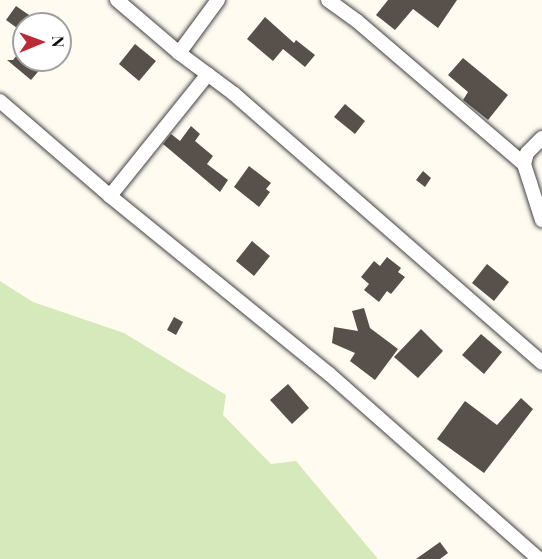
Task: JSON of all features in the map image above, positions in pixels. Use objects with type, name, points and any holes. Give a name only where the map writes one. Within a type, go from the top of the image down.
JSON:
[{"type":"street","points":[[117,0],[234,94],[542,363]]},
{"type":"street","points":[[179,52],[218,0]]},
{"type":"street","points":[[328,0],[357,21],[524,164],[542,220]]},
{"type":"street","points":[[110,196],[208,74]]},
{"type":"street","points":[[0,101],[110,196],[329,374],[539,559]]},
{"type":"street","points":[[524,164],[527,153],[542,138]]},
{"type":"green space","points":[[0,281],[33,302],[124,333],[226,395],[223,415],[271,464],[296,461],[378,559],[0,559]]},
{"type":"building","points":[[388,0],[457,0],[438,28],[413,9],[395,30],[376,15]]},
{"type":"building","points":[[16,6],[25,12],[12,12],[12,24],[6,20]]},
{"type":"building","points":[[265,17],[294,43],[296,40],[315,55],[305,67],[283,49],[273,61],[247,39]]},
{"type":"building","points":[[135,44],[156,61],[139,81],[119,64]]},
{"type":"building","points":[[463,58],[508,95],[488,120],[463,100],[468,92],[448,75]]},
{"type":"building","points":[[21,72],[38,72],[31,80]]},
{"type":"building","points":[[345,104],[365,121],[355,134],[334,117]]},
{"type":"building","points":[[191,126],[200,134],[195,141],[213,156],[207,164],[228,180],[220,192],[163,144],[171,134],[180,141]]},
{"type":"building","points":[[249,166],[271,183],[266,189],[270,192],[259,207],[234,187]]},
{"type":"building","points":[[423,171],[431,178],[425,187],[416,180]]},
{"type":"building","points":[[252,241],[270,256],[254,276],[236,261]]},
{"type":"building","points":[[387,257],[401,268],[398,272],[405,277],[391,294],[387,291],[379,302],[364,290],[369,284],[361,277],[374,261],[380,266]]},
{"type":"building","points":[[487,264],[509,282],[494,301],[472,283]]},
{"type":"building","points":[[364,308],[370,328],[398,349],[375,380],[350,361],[355,353],[332,343],[334,327],[358,331],[352,311]]},
{"type":"building","points":[[174,317],[183,322],[176,335],[167,330]]},
{"type":"building","points":[[421,329],[443,351],[418,378],[394,357]]},
{"type":"building","points":[[481,334],[502,352],[484,374],[462,355]]},
{"type":"building","points":[[288,384],[309,408],[292,424],[270,400]]},
{"type":"building","points":[[521,398],[533,409],[484,473],[437,439],[465,401],[497,425]]},
{"type":"building","points":[[440,542],[448,553],[440,559],[416,559]]}]
